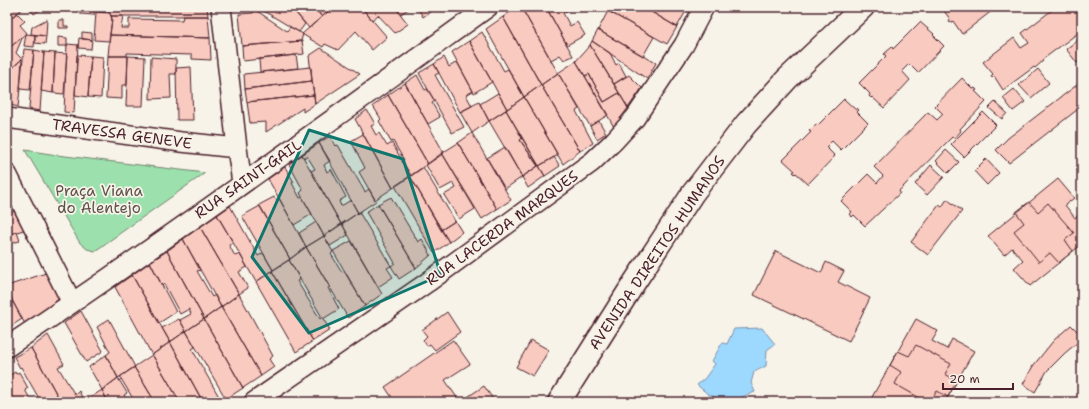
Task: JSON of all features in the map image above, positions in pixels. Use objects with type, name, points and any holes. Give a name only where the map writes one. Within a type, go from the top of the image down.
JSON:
[{"type":"main road","name":"AVENIDA DIREITOS HUMANOS","points":[[559,402],[634,283],[694,193],[741,131],[788,79],[863,7]]},
{"type":"street","points":[[222,7],[242,183]]},
{"type":"street","name":"RUA SAINT-GAIL","points":[[7,347],[72,304],[488,7]]},
{"type":"street","name":"RUA LACERDA MARQUES","points":[[254,402],[428,282],[592,162],[635,118],[684,45],[704,7]]},
{"type":"street","name":"TRAVESSA GENEVE","points":[[7,118],[181,142],[237,148]]},
{"type":"street","points":[[7,174],[72,304]]},
{"type":"highlighted area","points":[[309,130],[403,159],[441,275],[309,333],[252,257]]},
{"type":"green space","name":"Praça Viana do Alentejo","points":[[25,150],[205,173],[95,251],[87,249],[80,243]]},
{"type":"water","points":[[762,328],[775,344],[767,350],[766,366],[754,372],[751,383],[755,392],[742,397],[741,402],[717,402],[716,397],[709,395],[697,385],[705,378],[715,364],[712,361],[722,343],[727,344],[734,329]]},
{"type":"building","points":[[7,7],[25,7],[7,21]]},
{"type":"building","points":[[28,7],[44,7],[34,14]]},
{"type":"building","points":[[80,7],[94,7],[94,15],[80,14]]},
{"type":"building","points":[[107,7],[207,7],[208,16],[111,16]]},
{"type":"building","points":[[257,7],[291,7],[305,24],[299,32]]},
{"type":"building","points":[[291,7],[314,7],[322,17],[309,28]]},
{"type":"building","points":[[314,7],[333,7],[322,17]]},
{"type":"building","points":[[333,7],[361,7],[387,37],[372,50],[356,31],[338,50],[325,44],[323,47],[302,34]]},
{"type":"building","points":[[361,7],[395,7],[408,24],[395,33],[378,15],[372,20]]},
{"type":"building","points":[[395,7],[411,7],[401,14]]},
{"type":"building","points":[[417,7],[437,7],[423,17]]},
{"type":"building","points":[[517,7],[521,7],[558,73],[541,85],[503,17]]},
{"type":"building","points":[[521,7],[532,7],[534,10],[540,7],[546,7],[573,56],[564,60],[560,55],[551,60]]},
{"type":"building","points":[[546,7],[569,7],[570,9],[563,13],[570,26],[577,22],[585,35],[567,45]]},
{"type":"building","points":[[610,7],[643,7],[677,27],[667,44],[608,11]]},
{"type":"building","points":[[643,7],[678,7],[686,11],[677,27]]},
{"type":"building","points":[[941,7],[990,7],[993,10],[962,34],[953,21],[950,23],[950,19]]},
{"type":"building","points":[[1056,7],[1082,7],[1082,30],[1042,60],[1043,61],[1035,68],[1034,67],[1003,90],[994,76],[992,78],[991,76],[993,74],[983,62],[1014,38],[1021,48],[1029,43],[1022,33]]},
{"type":"building","points":[[254,9],[287,31],[290,27],[303,34],[301,41],[242,46],[239,14],[253,13]]},
{"type":"building","points":[[608,11],[654,37],[643,56],[598,30]]},
{"type":"building","points":[[96,12],[110,13],[112,19],[109,41],[94,40]]},
{"type":"building","points":[[17,13],[25,21],[20,25],[27,33],[7,50],[7,21]]},
{"type":"building","points":[[111,16],[123,16],[121,28],[129,28],[129,19],[182,20],[183,16],[208,16],[210,38],[110,35]]},
{"type":"building","points":[[503,17],[541,85],[524,97],[486,29]]},
{"type":"building","points":[[47,19],[46,36],[31,34],[32,27]]},
{"type":"building","points":[[59,20],[64,20],[64,26],[68,26],[68,28],[59,28]]},
{"type":"building","points":[[920,22],[934,34],[933,35],[944,46],[918,73],[909,64],[902,71],[910,80],[884,108],[869,96],[870,94],[859,83],[886,56],[884,54],[892,47],[893,49]]},
{"type":"building","points":[[598,30],[656,63],[647,79],[592,41]]},
{"type":"building","points":[[82,32],[92,33],[92,40],[82,39]]},
{"type":"building","points":[[482,32],[504,71],[508,69],[524,97],[507,109],[469,41]]},
{"type":"building","points":[[26,34],[35,35],[34,47],[24,46]]},
{"type":"building","points":[[35,35],[46,36],[45,44],[35,43]]},
{"type":"building","points":[[110,35],[210,38],[211,60],[192,59],[192,55],[127,53],[127,56],[108,56]]},
{"type":"building","points":[[23,36],[16,53],[22,59],[7,73],[7,50]]},
{"type":"building","points":[[58,37],[67,38],[67,46],[58,46]]},
{"type":"building","points":[[79,38],[92,40],[91,49],[78,48]]},
{"type":"building","points":[[1079,39],[1082,43],[1082,59],[1077,63],[1066,49]]},
{"type":"building","points":[[302,41],[304,54],[243,61],[242,46]]},
{"type":"building","points":[[469,41],[492,82],[474,93],[452,52]]},
{"type":"building","points":[[592,41],[610,53],[616,65],[619,63],[626,76],[614,84],[590,45]]},
{"type":"building","points":[[67,44],[78,45],[74,113],[64,112]]},
{"type":"building","points":[[590,45],[619,93],[604,102],[589,74],[585,76],[576,61]]},
{"type":"building","points":[[321,48],[360,74],[315,104],[309,56]]},
{"type":"building","points":[[24,49],[34,50],[30,90],[20,89]]},
{"type":"building","points":[[34,50],[44,52],[40,111],[29,109]]},
{"type":"building","points":[[44,52],[55,53],[53,93],[41,91]]},
{"type":"building","points":[[55,53],[67,54],[64,94],[53,93]]},
{"type":"building","points":[[77,55],[91,56],[88,97],[75,95]]},
{"type":"building","points":[[296,55],[298,68],[260,72],[259,59]]},
{"type":"building","points":[[91,56],[103,57],[101,98],[88,97]]},
{"type":"building","points":[[108,56],[128,56],[127,85],[122,85],[122,99],[106,98]]},
{"type":"building","points":[[128,56],[145,57],[143,106],[126,106]]},
{"type":"building","points":[[151,57],[176,59],[176,74],[170,74],[171,98],[150,99]]},
{"type":"building","points":[[444,57],[449,67],[457,62],[473,91],[466,95],[472,106],[460,112],[434,64]]},
{"type":"building","points":[[22,59],[18,107],[7,104],[7,73]]},
{"type":"building","points":[[576,61],[608,115],[590,126],[558,73]]},
{"type":"building","points":[[434,64],[439,73],[435,75],[464,127],[452,133],[419,73]]},
{"type":"building","points":[[191,67],[193,120],[177,120],[176,68]]},
{"type":"building","points":[[311,67],[312,81],[245,89],[244,74]]},
{"type":"building","points":[[1038,69],[1049,83],[1031,98],[1019,85]]},
{"type":"building","points":[[558,73],[579,109],[576,111],[593,143],[580,151],[541,85]]},
{"type":"building","points":[[589,74],[604,102],[619,93],[628,108],[614,127],[585,76]]},
{"type":"building","points":[[417,75],[425,90],[427,89],[435,101],[432,103],[440,117],[428,124],[405,83]]},
{"type":"building","points":[[629,75],[642,88],[628,108],[614,84]]},
{"type":"building","points":[[962,78],[973,89],[975,88],[977,90],[975,91],[986,102],[960,129],[961,131],[954,139],[952,137],[899,191],[900,193],[865,226],[854,215],[852,217],[850,214],[852,212],[841,201],[868,174],[877,183],[883,176],[874,167],[928,112],[937,120],[943,114],[935,106]]},
{"type":"building","points":[[312,81],[314,95],[247,102],[245,89]]},
{"type":"building","points":[[1082,81],[1082,106],[1009,163],[996,150],[1008,138]]},
{"type":"building","points":[[405,83],[444,153],[428,164],[388,95]]},
{"type":"building","points":[[541,85],[580,151],[563,164],[524,97]]},
{"type":"building","points":[[1014,89],[1025,102],[1013,111],[1003,98]]},
{"type":"building","points":[[498,93],[507,109],[489,121],[480,104]]},
{"type":"building","points":[[314,95],[315,104],[303,112],[303,108],[266,132],[266,122],[250,123],[247,102]]},
{"type":"building","points":[[388,95],[428,164],[411,176],[393,141],[391,142],[379,121],[381,119],[373,106]]},
{"type":"building","points":[[524,97],[558,155],[539,166],[506,110]]},
{"type":"building","points":[[844,99],[856,110],[857,108],[859,110],[857,112],[868,123],[841,150],[832,141],[826,147],[835,156],[808,184],[796,173],[795,174],[793,172],[795,171],[783,160],[811,132],[809,131],[816,124],[818,125]]},
{"type":"building","points":[[479,102],[489,121],[472,133],[460,112]]},
{"type":"building","points":[[995,102],[1007,113],[1002,119],[989,108]]},
{"type":"building","points":[[367,110],[375,124],[371,126],[376,135],[379,133],[387,146],[392,143],[411,176],[393,188],[355,119]]},
{"type":"building","points":[[506,110],[522,138],[520,140],[538,166],[522,177],[489,121]]},
{"type":"building","points":[[983,112],[996,125],[964,157],[951,144]]},
{"type":"building","points":[[599,121],[606,133],[597,139],[590,126]]},
{"type":"building","points":[[472,133],[511,200],[497,209],[458,143]]},
{"type":"building","points":[[363,134],[393,188],[375,200],[359,172],[365,168],[351,141]]},
{"type":"building","points":[[330,136],[335,146],[338,145],[365,192],[369,189],[376,201],[358,213],[319,143]]},
{"type":"building","points":[[522,138],[545,176],[528,188],[522,177],[538,166],[520,140]]},
{"type":"building","points":[[319,143],[330,161],[324,165],[327,172],[331,169],[346,197],[339,201],[341,206],[351,200],[358,213],[341,224],[311,171],[315,169],[307,156],[304,158],[302,155]]},
{"type":"building","points":[[458,143],[497,209],[482,219],[442,153]]},
{"type":"building","points":[[505,147],[522,177],[505,189],[487,158]]},
{"type":"building","points":[[946,150],[959,162],[948,173],[936,161]]},
{"type":"building","points":[[442,153],[475,209],[459,219],[444,195],[456,188],[453,183],[440,190],[426,165]]},
{"type":"building","points":[[302,155],[341,224],[324,236],[300,193],[303,190],[289,164]]},
{"type":"building","points":[[554,157],[560,166],[545,176],[539,166]]},
{"type":"building","points":[[986,159],[999,173],[987,185],[974,171]]},
{"type":"building","points":[[931,165],[944,177],[927,195],[915,184]]},
{"type":"building","points":[[285,167],[294,182],[292,183],[300,198],[302,197],[312,214],[294,225],[268,179]]},
{"type":"building","points":[[423,167],[455,221],[441,230],[410,176]]},
{"type":"building","points":[[410,176],[449,242],[434,253],[395,186]]},
{"type":"building","points":[[1058,179],[1074,198],[1065,205],[1075,218],[1082,212],[1082,244],[1030,286],[1014,268],[1023,260],[1012,248],[1004,255],[988,236]]},
{"type":"building","points":[[7,193],[15,207],[7,209]]},
{"type":"building","points":[[274,197],[276,200],[279,198],[306,247],[290,259],[259,205]]},
{"type":"building","points":[[391,197],[418,242],[422,239],[431,255],[416,268],[378,204]]},
{"type":"building","points":[[947,199],[962,211],[928,255],[911,242],[939,205],[942,207]]},
{"type":"building","points":[[1029,202],[1038,212],[1048,203],[1074,233],[1065,240],[1073,251],[1059,263],[1050,253],[1039,262],[1014,231],[1024,223],[1016,212]]},
{"type":"building","points":[[378,204],[416,268],[399,279],[391,266],[395,263],[366,212]]},
{"type":"building","points":[[230,206],[258,256],[263,253],[273,270],[256,282],[217,215]]},
{"type":"building","points":[[260,206],[290,259],[273,270],[242,216]]},
{"type":"building","points":[[17,210],[27,229],[7,235],[7,214]]},
{"type":"building","points":[[359,212],[391,266],[387,268],[393,277],[378,287],[342,224]]},
{"type":"building","points":[[217,215],[233,242],[229,245],[235,256],[240,254],[247,267],[239,272],[248,288],[239,294],[200,227]]},
{"type":"building","points":[[455,221],[462,232],[449,242],[441,230]]},
{"type":"building","points":[[316,222],[324,236],[306,247],[299,233]]},
{"type":"building","points":[[342,224],[348,235],[330,246],[324,236]]},
{"type":"building","points":[[200,227],[239,294],[221,307],[183,239]]},
{"type":"building","points":[[17,232],[20,241],[7,244],[7,235]]},
{"type":"building","points":[[324,236],[333,252],[331,254],[342,272],[344,271],[365,306],[348,318],[306,247]]},
{"type":"building","points":[[183,239],[200,270],[197,271],[212,297],[215,295],[221,307],[204,319],[167,251]]},
{"type":"building","points":[[351,241],[382,294],[365,306],[333,251]]},
{"type":"building","points":[[306,247],[330,287],[328,288],[339,309],[323,319],[289,260]]},
{"type":"building","points":[[167,251],[204,319],[186,331],[180,320],[191,314],[189,309],[180,314],[164,284],[162,286],[150,262]]},
{"type":"building","points":[[776,251],[821,273],[826,262],[844,271],[838,282],[870,298],[849,341],[754,295]]},
{"type":"building","points":[[289,260],[300,279],[297,281],[320,319],[322,317],[330,330],[313,341],[272,271]]},
{"type":"building","points":[[150,262],[176,312],[159,323],[132,275]]},
{"type":"building","points":[[272,271],[313,341],[296,352],[256,282]]},
{"type":"building","points":[[49,272],[64,295],[25,324],[13,302],[7,286]]},
{"type":"building","points":[[132,275],[170,342],[152,355],[115,287]]},
{"type":"building","points":[[239,294],[273,356],[269,359],[274,367],[261,376],[221,307]]},
{"type":"building","points":[[13,302],[22,319],[7,329],[7,306]]},
{"type":"building","points":[[221,307],[261,376],[243,388],[204,319]]},
{"type":"building","points":[[81,311],[103,351],[86,362],[64,323]]},
{"type":"building","points":[[447,312],[460,332],[435,350],[430,344],[427,346],[423,340],[427,336],[422,330]]},
{"type":"building","points":[[109,319],[135,367],[118,378],[106,355],[110,352],[97,327]]},
{"type":"building","points":[[179,319],[186,331],[170,342],[162,328]]},
{"type":"building","points":[[204,319],[243,388],[226,399],[186,331]]},
{"type":"building","points":[[916,319],[938,331],[932,341],[947,349],[952,339],[974,351],[945,402],[904,402],[899,399],[898,402],[881,402],[872,397]]},
{"type":"building","points":[[1071,325],[1082,336],[1082,339],[1047,371],[1035,392],[1023,384],[1033,366],[1054,340]]},
{"type":"building","points":[[186,331],[195,347],[192,349],[222,402],[203,402],[170,342]]},
{"type":"building","points":[[48,335],[64,364],[58,367],[75,395],[79,391],[84,402],[61,402],[31,348]]},
{"type":"building","points":[[453,340],[470,364],[445,380],[460,402],[395,402],[385,387]]},
{"type":"building","points":[[531,340],[549,350],[533,376],[516,367]]},
{"type":"building","points":[[170,342],[203,402],[180,402],[152,355]]},
{"type":"building","points":[[916,345],[951,364],[945,374],[957,381],[948,397],[937,391],[930,402],[927,402],[895,384],[901,372],[890,365],[898,351],[909,356]]},
{"type":"building","points":[[31,348],[61,402],[41,402],[21,367],[20,368],[14,357]]},
{"type":"building","points":[[106,355],[118,378],[102,390],[89,367]]},
{"type":"building","points":[[152,355],[180,402],[155,402],[134,367]]},
{"type":"building","points":[[134,367],[155,402],[135,402],[120,377]]},
{"type":"building","points":[[15,372],[16,374],[19,372],[28,388],[25,390],[32,402],[12,402],[7,393],[7,377]]},
{"type":"building","points":[[118,378],[127,393],[124,395],[128,402],[108,402],[102,390]]},
{"type":"building","points":[[484,386],[495,402],[460,402]]},
{"type":"building","points":[[102,390],[108,402],[85,402],[85,401]]}]
